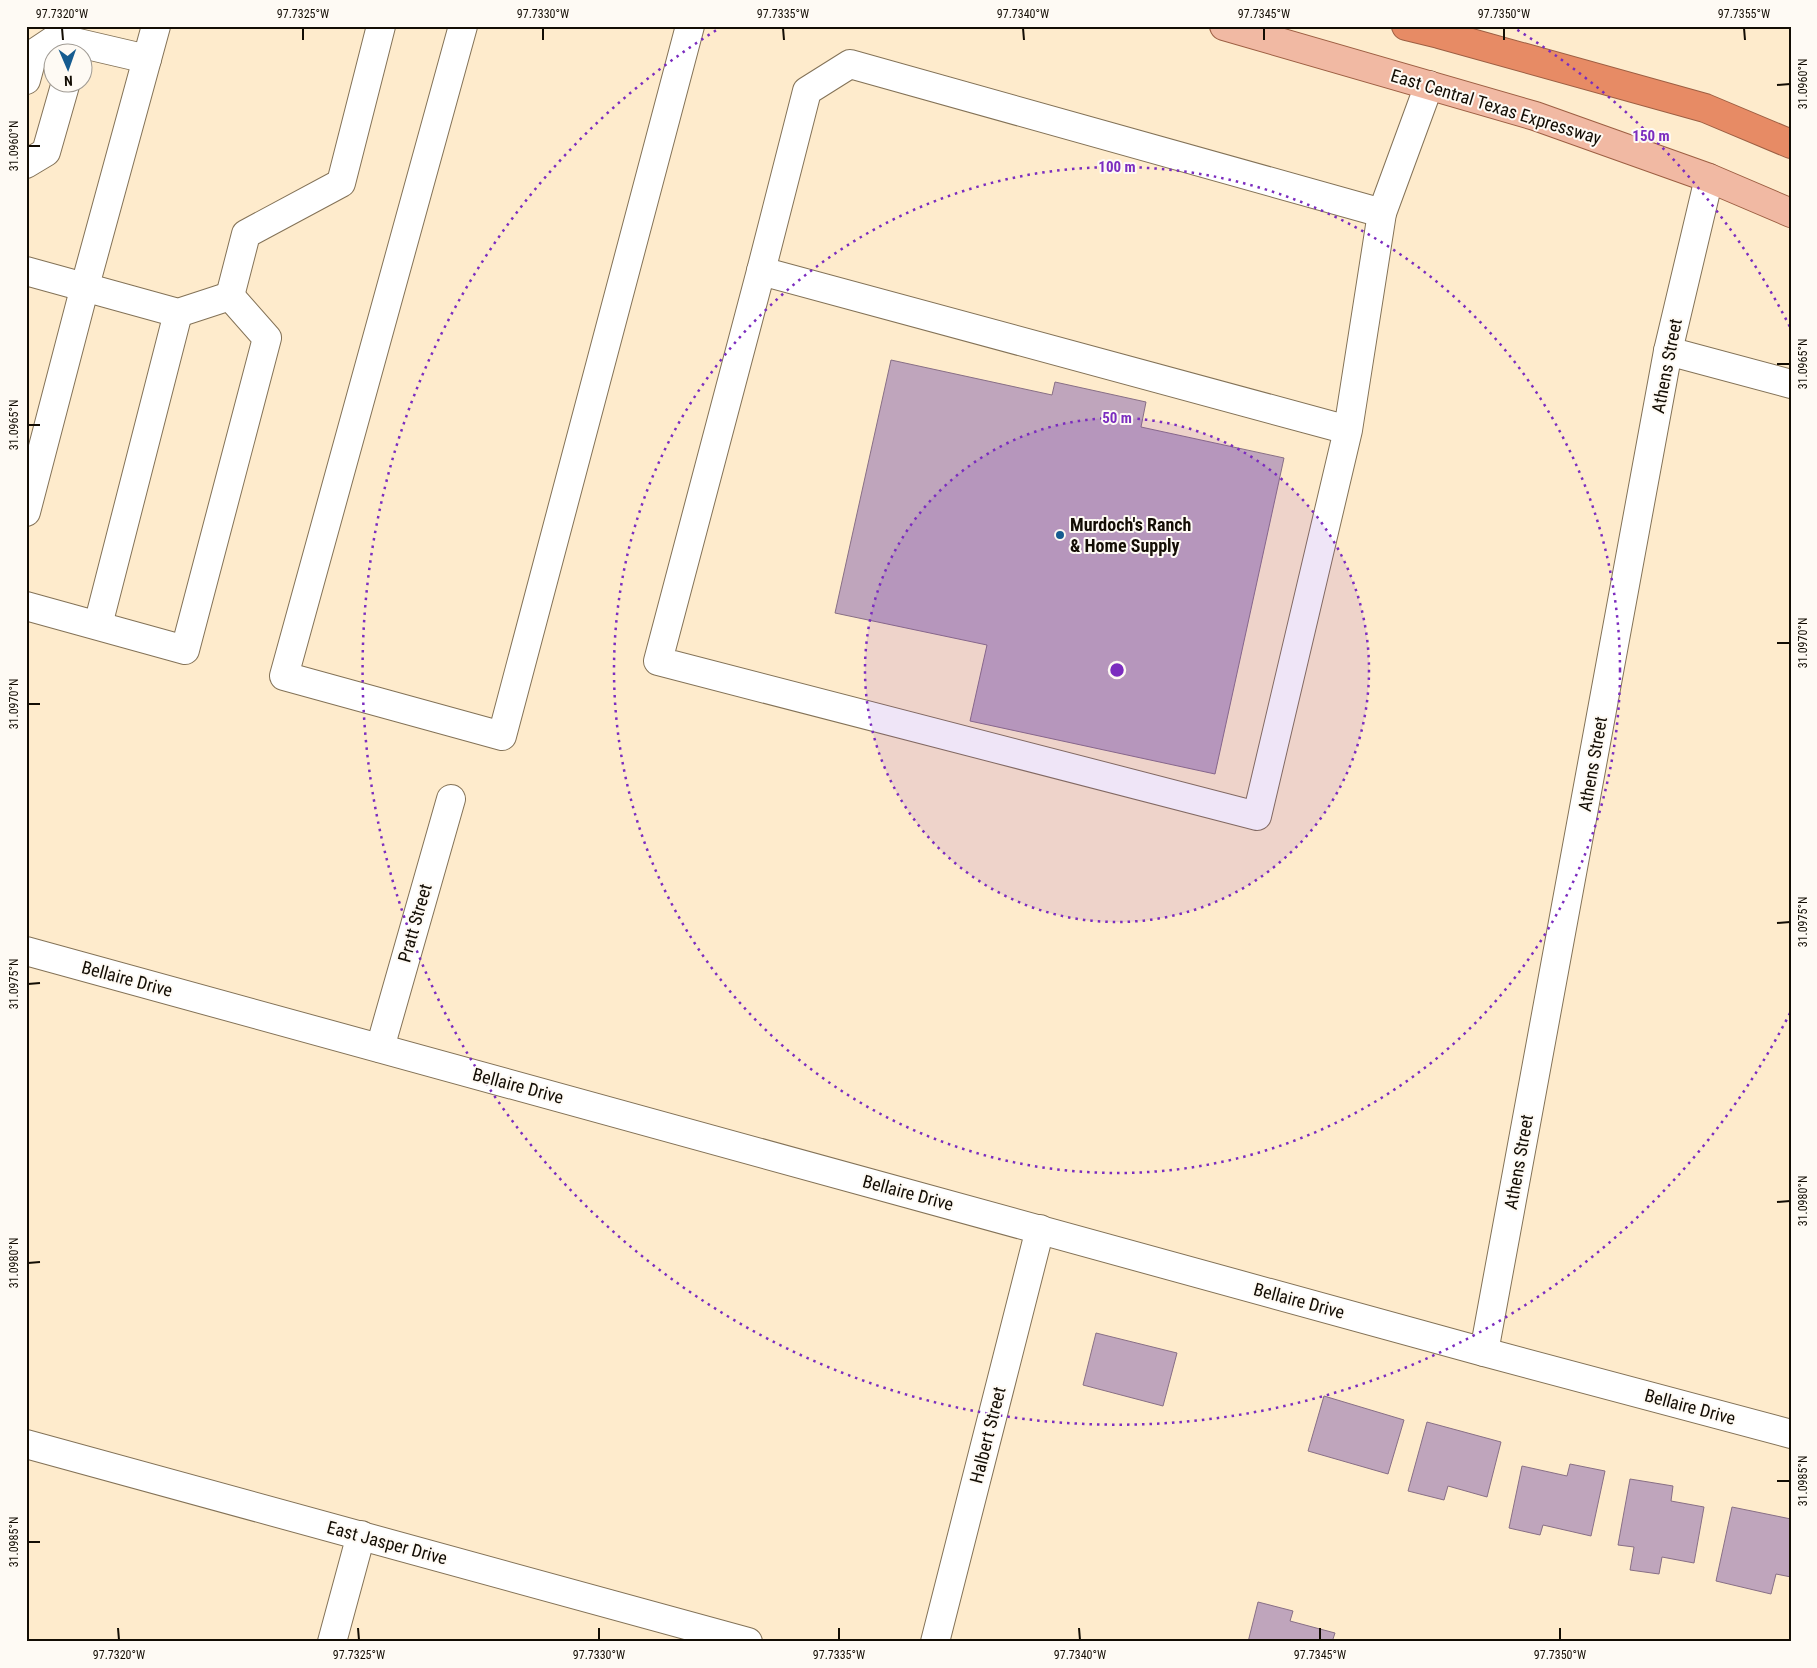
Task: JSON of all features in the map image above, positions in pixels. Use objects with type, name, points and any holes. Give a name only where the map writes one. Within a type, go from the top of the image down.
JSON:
[{"type":"highway","points":[[1406,26],[1705,108],[1791,144]]},
{"type":"main road","name":"East Central Texas Expressway","points":[[1224,26],[1535,116],[1709,178],[1791,213]]},
{"type":"street","points":[[26,512],[156,26]]},
{"type":"street","points":[[230,296],[246,234],[341,183],[381,26]]},
{"type":"street","points":[[463,26],[284,676],[502,736],[690,26]]},
{"type":"street","points":[[26,80],[33,54],[57,38],[78,40],[148,59]]},
{"type":"street","points":[[1382,213],[850,64],[807,91],[658,661],[1257,816],[1348,430],[1382,213],[1428,85]]},
{"type":"street","points":[[26,164],[46,152],[63,92]]},
{"type":"street","name":"Athens Street","points":[[1484,1352],[1668,351],[1709,178]]},
{"type":"street","points":[[26,271],[178,313],[230,296]]},
{"type":"street","points":[[761,271],[1348,430]]},
{"type":"street","points":[[26,606],[185,650],[267,338],[230,296]]},
{"type":"street","points":[[98,626],[178,313]]},
{"type":"street","points":[[1668,351],[1791,384]]},
{"type":"street","name":"Pratt Street","points":[[380,1048],[450,798]]},
{"type":"street","name":"Bellaire Drive","points":[[26,951],[1484,1352],[1791,1434]]},
{"type":"street","name":"Halbert Street","points":[[935,1642],[1040,1229]]},
{"type":"street","name":"East Jasper Drive","points":[[26,1444],[748,1642]]},
{"type":"street","points":[[332,1642],[362,1536]]},
{"type":"building","name":"Murdoch's Ranch & Home Supply","points":[[891,360],[1052,395],[1055,382],[1146,402],[1141,427],[1284,458],[1215,774],[970,721],[987,645],[835,613]]},
{"type":"building","points":[[1096,1333],[1177,1353],[1163,1406],[1083,1385]]},
{"type":"building","points":[[1324,1396],[1404,1420],[1388,1474],[1308,1451]]},
{"type":"building","points":[[1427,1422],[1501,1442],[1487,1497],[1448,1486],[1444,1500],[1408,1491]]},
{"type":"building","points":[[1570,1464],[1605,1471],[1591,1536],[1543,1525],[1540,1535],[1509,1528],[1522,1466],[1567,1476]]},
{"type":"building","points":[[1630,1479],[1673,1486],[1671,1501],[1704,1507],[1694,1563],[1662,1557],[1659,1574],[1630,1570],[1634,1547],[1618,1545]]},
{"type":"building","points":[[1732,1507],[1791,1519],[1791,1577],[1776,1574],[1771,1594],[1716,1581]]},
{"type":"building","points":[[1258,1602],[1293,1611],[1290,1621],[1335,1633],[1332,1642],[1248,1642]]},
{"type":"place","name":"Murdoch's Ranch & Home Supply","points":[[1060,535]]}]
